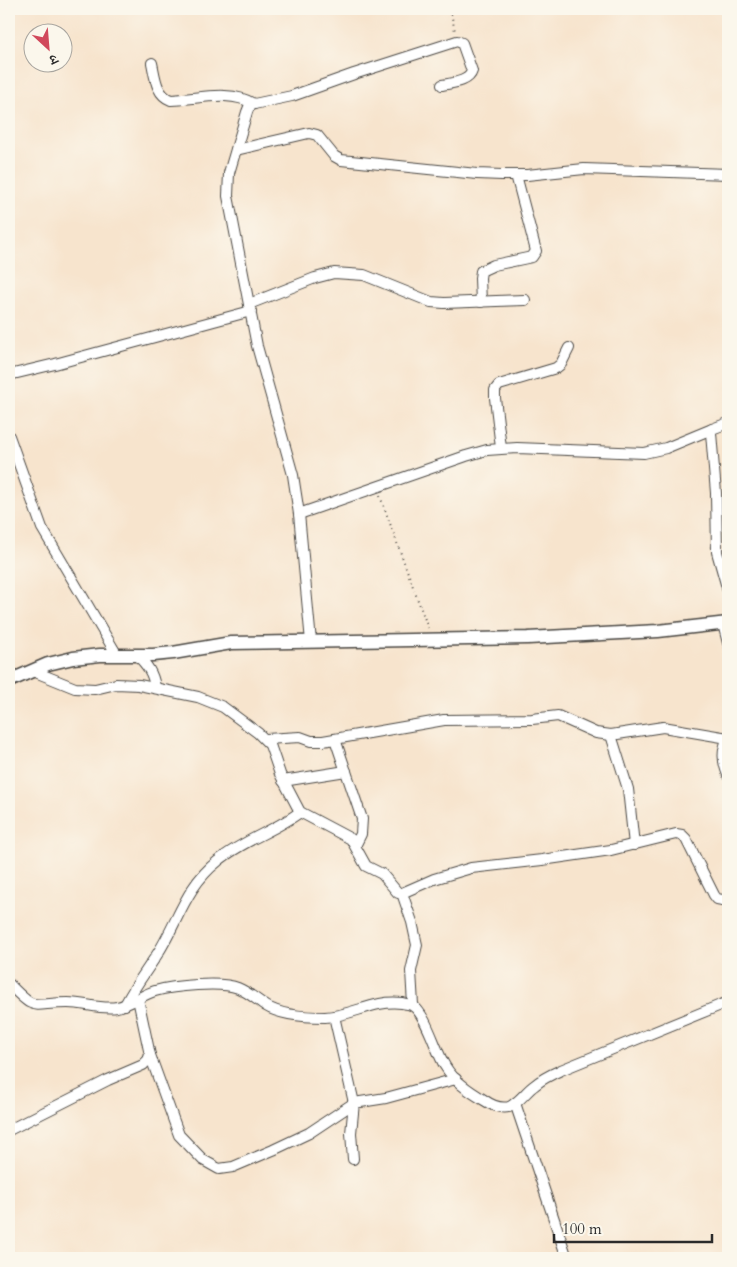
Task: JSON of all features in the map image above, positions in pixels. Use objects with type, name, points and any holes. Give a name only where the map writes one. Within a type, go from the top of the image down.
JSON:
[{"type":"street","points":[[312,642],[299,514],[291,463],[262,364],[228,196],[228,180],[247,112],[249,107],[254,104],[292,96],[457,41],[462,43],[472,71],[471,76],[467,79],[442,85]]},
{"type":"street","points":[[152,63],[158,88],[165,98],[171,100],[229,96],[244,98],[254,104]]},
{"type":"street","points":[[236,150],[309,133],[317,135],[334,156],[341,160],[477,174],[527,175],[584,168],[728,174]]},
{"type":"street","points":[[481,302],[481,271],[494,265],[532,257],[536,251],[516,175]]},
{"type":"street","points":[[9,375],[64,362],[250,307],[325,275],[345,273],[364,275],[431,302],[525,300]]},
{"type":"street","points":[[501,448],[495,398],[495,390],[498,385],[556,368],[562,364],[569,348]]},
{"type":"street","points":[[299,514],[466,456],[501,448],[644,453],[666,448],[728,423]]},
{"type":"street","points":[[712,428],[717,552],[728,591]]},
{"type":"street","points":[[9,436],[44,533],[117,655]]},
{"type":"street","points":[[9,681],[59,660],[100,655],[183,652],[238,642],[528,638],[615,634],[726,623],[728,643]]},
{"type":"street","points":[[137,655],[151,671],[155,687]]},
{"type":"street","points":[[33,671],[75,688],[95,689],[116,684],[155,687],[198,697],[223,707],[266,739],[283,781],[300,812],[351,839],[356,844],[366,866],[388,878],[394,890],[398,893],[434,879],[471,868],[542,860],[634,845],[671,835],[682,835],[686,839],[714,895],[717,899],[728,901]]},
{"type":"street","points":[[266,739],[300,738],[316,741],[436,721],[532,719],[558,716],[596,733],[611,735],[663,727],[728,738],[723,748],[722,759],[728,775]]},
{"type":"street","points":[[611,735],[628,789],[634,845]]},
{"type":"street","points":[[335,739],[362,819],[361,834],[356,844]]},
{"type":"street","points":[[283,781],[346,771]]},
{"type":"street","points":[[125,1005],[135,985],[162,946],[184,900],[210,867],[244,843],[287,822],[300,812]]},
{"type":"street","points":[[402,893],[412,922],[417,945],[411,971],[413,1006],[425,1023],[444,1066],[472,1093],[500,1107],[508,1107],[515,1103],[535,1084],[561,1070],[728,1002]]},
{"type":"street","points":[[9,984],[29,1004],[38,1006],[70,1003],[107,1008],[125,1005],[156,991],[200,985],[228,985],[237,987],[275,1011],[317,1017],[350,1013],[380,1003],[390,1002],[413,1006]]},
{"type":"street","points":[[138,999],[150,1054],[179,1136],[203,1160],[219,1169],[233,1167],[309,1133],[354,1103],[386,1098],[456,1079]]},
{"type":"street","points":[[334,1016],[354,1103],[351,1133],[352,1158]]},
{"type":"street","points":[[9,1130],[142,1065],[148,1060],[150,1054]]},
{"type":"street","points":[[515,1103],[567,1258]]},
{"type":"path","points":[[450,9],[457,41]]},
{"type":"path","points":[[377,487],[432,638]]}]
